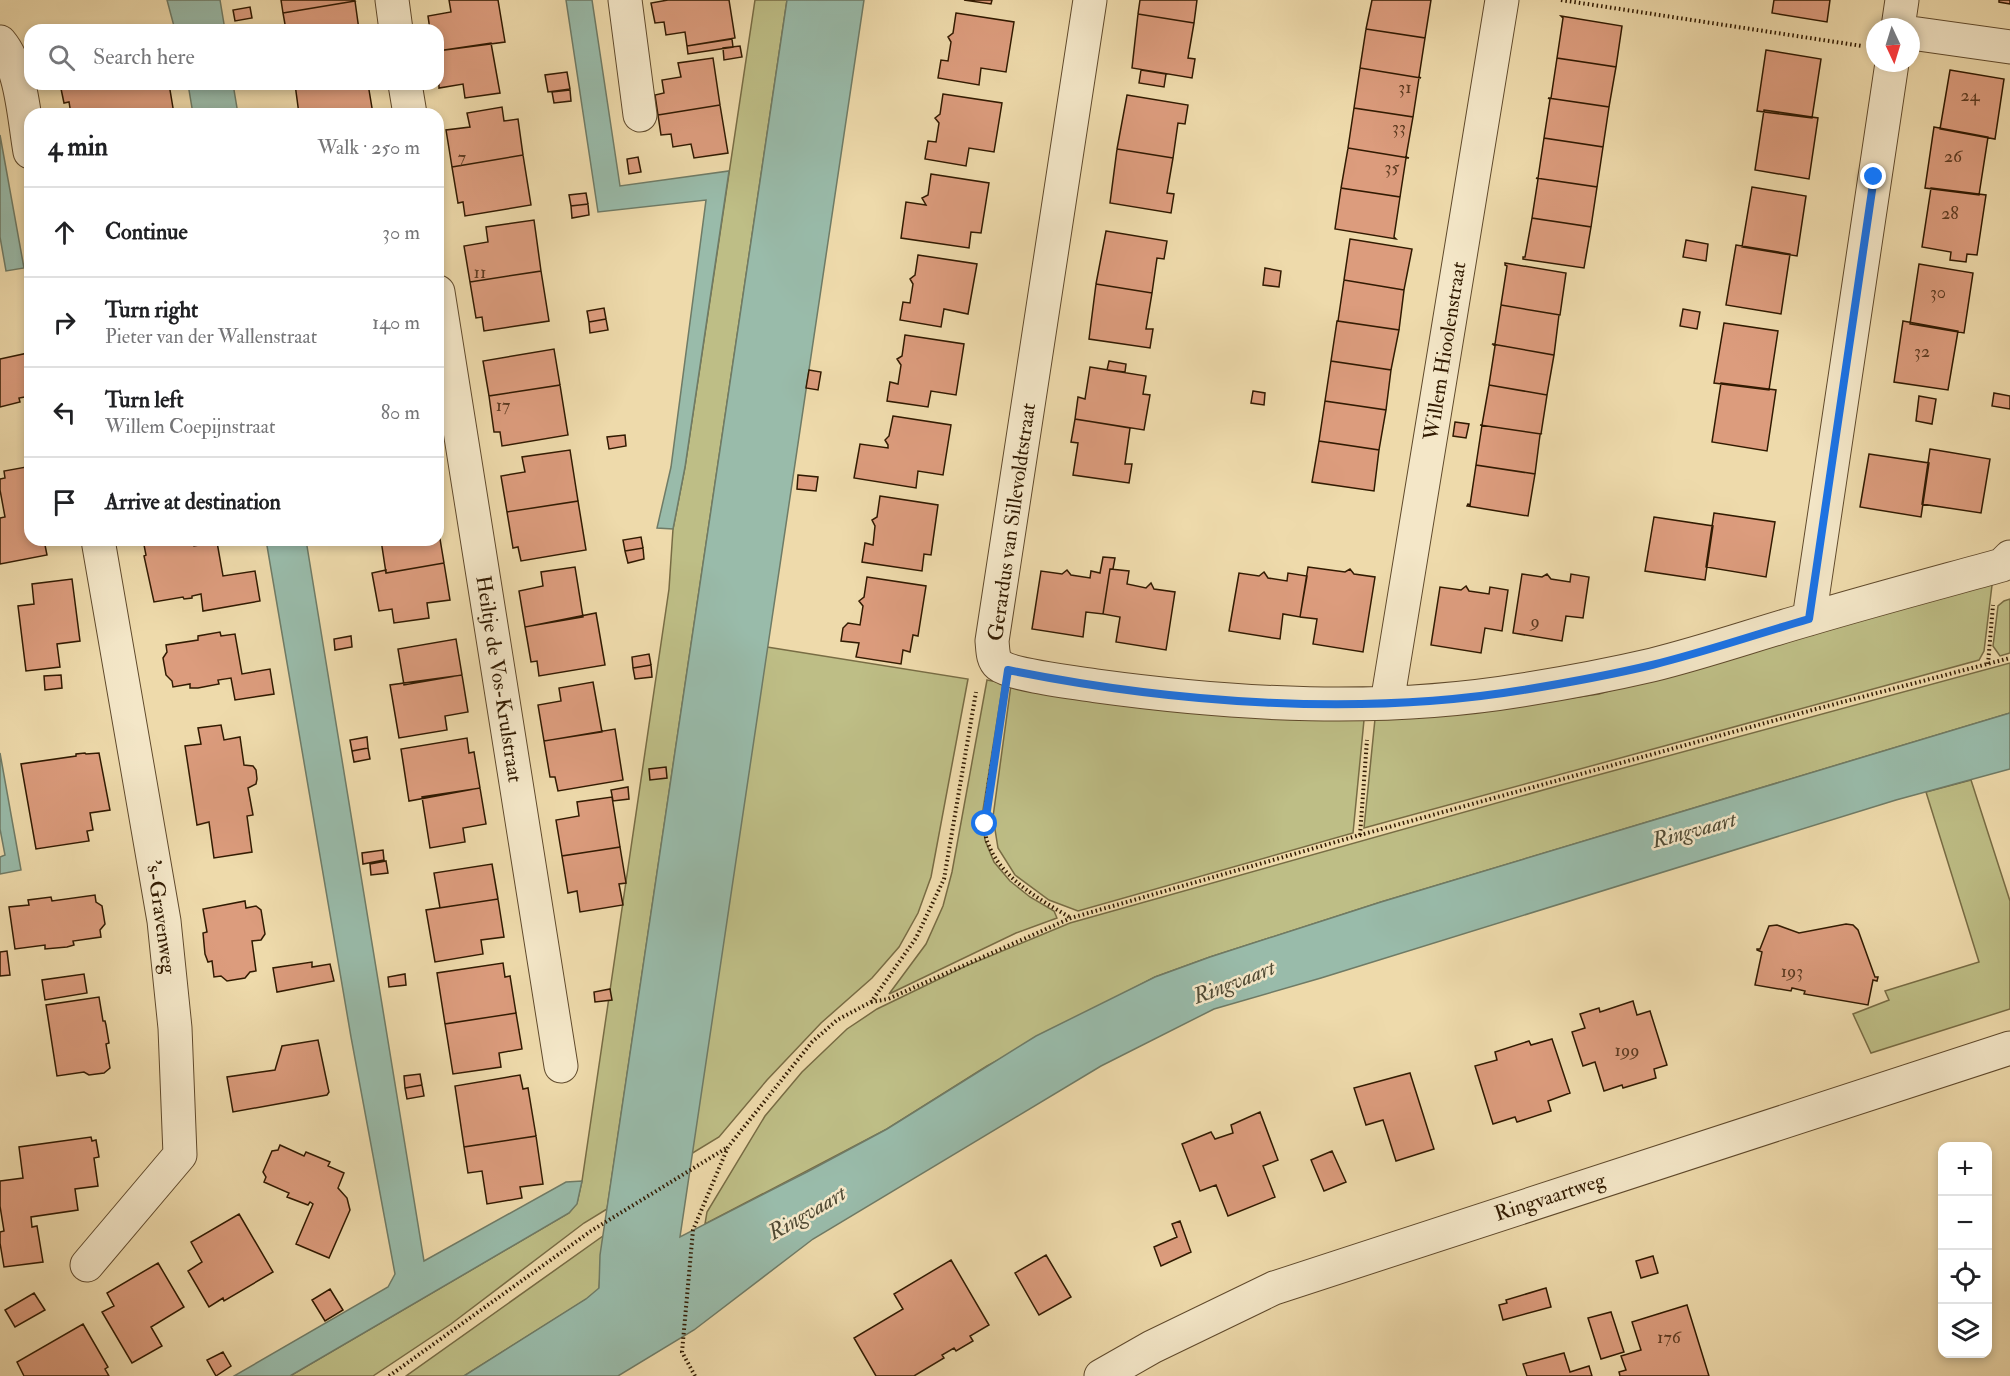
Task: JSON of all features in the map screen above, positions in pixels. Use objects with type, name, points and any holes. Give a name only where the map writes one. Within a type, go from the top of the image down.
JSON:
[{"type":"street","points":[[392,0],[395,24]]},
{"type":"street","points":[[625,0],[640,115]]},
{"type":"street","name":"Gerardus van Sillevoldtstraat","points":[[1003,667],[994,656],[993,641],[1090,0]]},
{"type":"street","name":"Willem Hioolenstraat","points":[[1387,703],[1502,0]]},
{"type":"street","points":[[1899,18],[1902,0]]},
{"type":"street","points":[[1920,34],[2010,47]]},
{"type":"street","points":[[0,42],[11,58],[17,76],[24,117]]},
{"type":"street","points":[[1809,619],[1891,72]]},
{"type":"street","points":[[406,90],[409,108]]},
{"type":"street","name":"Heiltje de Vos-Krulstraat","points":[[444,330],[561,1066]]},
{"type":"street","name":"'s-Gravenweg","points":[[87,1265],[180,1155],[175,1028],[164,921],[99,546]]},
{"type":"street","points":[[1003,667],[1072,682],[1191,696],[1313,703],[1387,703],[1474,696],[1565,682],[1652,665],[1809,619],[2002,573]]},
{"type":"street","name":"Ringvaartweg","points":[[1101,1376],[1152,1347],[1274,1288],[2010,1048]]},
{"type":"path","points":[[1561,0],[1864,46]]},
{"type":"path","points":[[1988,664],[2002,573]]},
{"type":"path","points":[[871,1002],[888,999],[1071,918],[1360,835],[2010,658]]},
{"type":"path","points":[[1003,667],[986,811],[986,838],[991,851],[1001,865],[1023,888],[1071,918]]},
{"type":"path","name":"Gerardus van Sillevoldtstraat","points":[[695,1376],[682,1352],[693,1230],[728,1147],[812,1042],[837,1020],[871,1002],[916,938],[944,879],[979,680],[1003,667]]},
{"type":"path","points":[[1360,835],[1368,719],[1387,703]]},
{"type":"path","points":[[389,1376],[591,1231],[728,1147]]},
{"type":"green space","points":[[755,0],[787,0],[607,1209],[584,1223],[451,1324],[373,1376],[290,1376],[569,1213],[577,1203],[669,589],[673,529],[685,467]]},
{"type":"green space","points":[[1993,577],[1984,651],[1979,660],[1364,828],[1375,719],[1459,714],[1599,694]]},
{"type":"green space","points":[[2010,599],[2010,653],[2000,656],[1993,646],[1998,606]]},
{"type":"green space","points":[[767,647],[968,679],[931,877],[918,913],[899,947],[872,978],[821,1023],[767,1080],[719,1137],[691,1154]]},
{"type":"green space","points":[[2010,663],[2010,713],[1381,902],[1155,977],[987,1066],[887,1129],[705,1224],[707,1212],[765,1116],[802,1072],[847,1029],[877,1009],[966,966],[1070,923],[1561,785]]},
{"type":"green space","points":[[987,680],[1003,683],[982,816],[985,840],[994,862],[1010,881],[1030,897],[1054,911],[1057,918],[1016,933],[889,994],[926,944],[943,906],[952,872]]},
{"type":"green space","points":[[1011,685],[1218,714],[1304,720],[1364,720],[1353,833],[1078,911],[1049,900],[1015,875],[998,848],[993,817]]},
{"type":"green space","points":[[1971,780],[2010,901],[2010,1009],[1871,1053],[1853,1014],[1889,1000],[1885,991],[1979,962],[1926,792]]},
{"type":"green space","points":[[603,1236],[599,1289],[587,1299],[464,1376],[406,1376]]},
{"type":"water","points":[[167,0],[220,0],[224,24],[173,24]]},
{"type":"water","points":[[566,0],[592,0],[620,186],[729,171],[685,467],[673,529],[657,528],[671,467],[706,200],[598,212]]},
{"type":"water","name":"Ringvaart","points":[[787,0],[864,0],[680,1237],[887,1129],[1036,1036],[1155,977],[1210,957],[1381,902],[2010,713],[2010,769],[1896,800],[1214,1009],[1101,1066],[813,1239],[694,1330],[618,1376],[464,1376],[586,1299],[599,1288],[600,1255]]},
{"type":"water","points":[[189,90],[234,90],[237,108],[192,108]]},
{"type":"water","points":[[0,135],[24,268],[6,271],[0,237]]},
{"type":"water","points":[[267,546],[307,546],[424,1261],[566,1182],[582,1181],[577,1204],[569,1213],[290,1376],[234,1376],[388,1287],[395,1274],[351,1037]]},
{"type":"water","points":[[0,753],[21,870],[0,874],[0,857],[5,855],[0,829]]},
{"type":"building","points":[[281,0],[354,0],[355,1],[283,13]]},
{"type":"building","points":[[449,0],[498,0],[505,42],[444,50],[444,24],[429,24],[428,16],[451,12]]},
{"type":"building","points":[[668,0],[729,0],[735,38],[687,46],[685,32],[666,35],[664,22],[655,23],[651,3]]},
{"type":"building","points":[[964,0],[992,0],[991,4]]},
{"type":"building","points":[[1140,0],[1197,0],[1194,23],[1138,14]]},
{"type":"building","points":[[1372,0],[1431,0],[1425,38],[1366,29]]},
{"type":"building","points":[[1774,0],[1830,0],[1827,22],[1772,13]]},
{"type":"building","points":[[1999,0],[2010,0],[2010,4],[1999,2]]},
{"type":"building","points":[[355,1],[358,24],[285,24],[283,13]]},
{"type":"building","points":[[250,7],[252,18],[235,21],[233,10]]},
{"type":"building","points":[[956,13],[1014,22],[1006,72],[981,68],[979,85],[938,78],[941,60],[948,61],[951,42],[948,37],[953,33]]},
{"type":"building","points":[[1138,14],[1194,23],[1188,58],[1195,59],[1192,78],[1132,68]]},
{"type":"building","points":[[1561,16],[1622,26],[1616,67],[1557,58],[1563,18]]},
{"type":"building","points":[[1366,29],[1425,38],[1419,77],[1421,78],[1360,68]]},
{"type":"building","points":[[732,39],[733,47],[688,54],[687,46]]},
{"type":"building","points":[[491,43],[500,93],[465,98],[463,84],[444,87],[444,50]]},
{"type":"building","points":[[740,46],[742,57],[724,60],[723,48]]},
{"type":"building","points":[[1766,50],[1821,59],[1812,118],[1757,111]]},
{"type":"building","points":[[713,58],[720,105],[658,115],[655,95],[664,93],[662,80],[681,77],[678,63]]},
{"type":"building","points":[[1557,58],[1616,67],[1609,107],[1548,98],[1551,98]]},
{"type":"building","points":[[1360,68],[1421,78],[1419,78],[1413,117],[1354,108]]},
{"type":"building","points":[[1141,70],[1166,74],[1164,87],[1139,83]]},
{"type":"building","points":[[1950,70],[2004,79],[1995,139],[1940,129]]},
{"type":"building","points":[[567,72],[570,89],[548,92],[545,75]]},
{"type":"building","points":[[61,90],[170,90],[173,108],[70,108],[69,102],[64,103]]},
{"type":"building","points":[[296,90],[369,90],[372,108],[298,108]]},
{"type":"building","points":[[570,90],[571,101],[554,103],[552,92]]},
{"type":"building","points":[[943,94],[1002,103],[994,152],[969,148],[966,166],[925,159],[928,141],[936,142],[939,123],[935,118],[940,114]]},
{"type":"building","points":[[1127,95],[1188,105],[1185,124],[1178,123],[1173,158],[1117,149]]},
{"type":"building","points":[[1548,98],[1609,107],[1603,147],[1544,138],[1550,99]]},
{"type":"building","points":[[720,105],[728,153],[694,158],[691,144],[673,147],[671,134],[661,135],[658,115]]},
{"type":"building","points":[[502,107],[504,121],[518,119],[523,155],[452,167],[446,130],[470,127],[467,113]]},
{"type":"building","points":[[1354,108],[1413,117],[1406,157],[1409,158],[1348,148]]},
{"type":"building","points":[[1764,110],[1818,118],[1809,179],[1755,170]]},
{"type":"building","points":[[1934,127],[1988,137],[1979,195],[1925,188]]},
{"type":"building","points":[[1544,138],[1603,147],[1597,187],[1536,178],[1538,178]]},
{"type":"building","points":[[1348,148],[1409,158],[1406,158],[1400,197],[1341,188]]},
{"type":"building","points":[[1117,149],[1173,158],[1167,193],[1174,194],[1171,213],[1110,203]]},
{"type":"building","points":[[523,155],[531,205],[465,216],[463,202],[458,203],[452,167]]},
{"type":"building","points":[[638,157],[641,172],[629,174],[627,159]]},
{"type":"building","points":[[931,174],[989,183],[981,233],[971,232],[969,248],[901,238],[906,202],[926,205],[922,198],[928,195]]},
{"type":"building","points":[[1536,178],[1597,187],[1591,227],[1532,218],[1538,179]]},
{"type":"building","points":[[1752,187],[1806,196],[1797,256],[1742,247]]},
{"type":"building","points":[[1341,188],[1400,197],[1394,237],[1396,239],[1335,229]]},
{"type":"building","points":[[1931,188],[1986,195],[1977,255],[1967,254],[1966,262],[1950,260],[1951,252],[1922,247]]},
{"type":"building","points":[[586,193],[588,204],[571,206],[569,195]]},
{"type":"building","points":[[588,204],[589,215],[572,218],[571,206]]},
{"type":"building","points":[[1532,218],[1591,227],[1584,268],[1523,259]]},
{"type":"building","points":[[534,220],[541,271],[470,282],[464,246],[488,242],[486,227]]},
{"type":"building","points":[[1106,231],[1167,241],[1164,259],[1157,258],[1152,293],[1096,284]]},
{"type":"building","points":[[1350,239],[1412,249],[1404,290],[1344,280]]},
{"type":"building","points":[[1686,240],[1708,244],[1706,261],[1683,257]]},
{"type":"building","points":[[1736,245],[1790,254],[1781,314],[1726,305]]},
{"type":"building","points":[[918,255],[977,264],[968,314],[944,309],[941,327],[900,320],[903,302],[910,303],[913,284],[910,279],[915,275]]},
{"type":"building","points":[[1505,263],[1566,273],[1560,315],[1501,305],[1507,266]]},
{"type":"building","points":[[1919,264],[1973,273],[1964,333],[1910,324]]},
{"type":"building","points":[[1265,268],[1281,271],[1279,287],[1263,285]]},
{"type":"building","points":[[541,271],[549,321],[484,331],[482,317],[476,318],[470,282]]},
{"type":"building","points":[[1344,280],[1404,290],[1399,330],[1338,321]]},
{"type":"building","points":[[1096,284],[1152,293],[1146,329],[1153,329],[1150,348],[1089,339]]},
{"type":"building","points":[[1501,305],[1560,315],[1554,355],[1492,344],[1495,344]]},
{"type":"building","points":[[604,308],[606,319],[589,322],[587,311]]},
{"type":"building","points":[[1683,309],[1700,312],[1697,329],[1680,326]]},
{"type":"building","points":[[606,319],[608,330],[590,333],[589,322]]},
{"type":"building","points":[[1337,321],[1399,330],[1391,370],[1331,361]]},
{"type":"building","points":[[1903,321],[1958,331],[1948,390],[1894,382]]},
{"type":"building","points":[[1724,323],[1778,331],[1769,390],[1714,383]]},
{"type":"building","points":[[905,335],[964,344],[956,395],[931,391],[928,407],[887,401],[890,382],[898,384],[901,365],[897,359],[902,356]]},
{"type":"building","points":[[1492,344],[1554,355],[1547,395],[1489,385],[1495,346]]},
{"type":"building","points":[[554,349],[560,385],[489,396],[483,361]]},
{"type":"building","points":[[24,354],[24,397],[19,398],[20,402],[0,407],[0,359]]},
{"type":"building","points":[[1109,361],[1126,364],[1125,372],[1107,370]]},
{"type":"building","points":[[1331,361],[1391,370],[1386,410],[1325,401]]},
{"type":"building","points":[[1090,367],[1146,376],[1143,394],[1150,395],[1144,430],[1075,419],[1078,397],[1085,399]]},
{"type":"building","points":[[809,370],[821,372],[818,390],[806,388]]},
{"type":"building","points":[[1721,383],[1776,390],[1767,451],[1712,442]]},
{"type":"building","points":[[560,385],[568,435],[502,446],[500,432],[494,432],[489,396]]},
{"type":"building","points":[[1489,385],[1547,395],[1541,434],[1480,425],[1482,425]]},
{"type":"building","points":[[1253,391],[1265,393],[1264,405],[1251,403]]},
{"type":"building","points":[[1994,393],[2010,396],[2010,409],[1992,406]]},
{"type":"building","points":[[1919,396],[1936,399],[1932,424],[1916,421]]},
{"type":"building","points":[[1325,401],[1386,410],[1379,450],[1319,441]]},
{"type":"building","points":[[893,416],[951,425],[943,475],[918,471],[916,488],[854,478],[860,444],[888,448],[885,440],[889,436]]},
{"type":"building","points":[[1075,419],[1130,428],[1125,464],[1132,464],[1129,483],[1073,475],[1078,443],[1071,442]]},
{"type":"building","points":[[1455,422],[1469,424],[1466,438],[1453,436]]},
{"type":"building","points":[[1482,425],[1541,434],[1535,474],[1476,465]]},
{"type":"building","points":[[625,435],[626,446],[609,449],[607,437]]},
{"type":"building","points":[[1319,441],[1379,450],[1374,491],[1312,482]]},
{"type":"building","points":[[1930,449],[1990,459],[1981,513],[1922,504]]},
{"type":"building","points":[[570,450],[578,501],[507,512],[501,476],[525,472],[522,457]]},
{"type":"building","points":[[1869,454],[1929,463],[1921,517],[1860,507]]},
{"type":"building","points":[[1476,465],[1535,474],[1528,516],[1467,506],[1470,505]]},
{"type":"building","points":[[24,467],[24,546],[45,546],[47,555],[0,564],[0,518],[5,517],[0,479],[5,478],[4,471]]},
{"type":"building","points":[[798,475],[818,477],[816,491],[797,489]]},
{"type":"building","points":[[880,496],[938,505],[931,555],[924,554],[922,571],[862,562],[865,543],[873,545],[875,526],[872,520],[877,517]]},
{"type":"building","points":[[578,501],[586,550],[521,561],[518,547],[513,548],[507,512]]},
{"type":"building","points":[[1714,513],[1775,522],[1766,577],[1706,567]]},
{"type":"building","points":[[1654,517],[1713,526],[1705,580],[1645,571]]},
{"type":"building","points":[[641,537],[643,548],[625,551],[623,540]]},
{"type":"building","points":[[144,546],[218,546],[223,576],[255,571],[260,601],[203,611],[201,594],[192,596],[192,598],[184,599],[183,597],[154,602],[144,556],[146,555]]},
{"type":"building","points":[[382,546],[441,546],[444,563],[386,573]]},
{"type":"building","points":[[643,548],[644,559],[628,563],[625,551]]},
{"type":"building","points":[[1103,557],[1115,558],[1113,569],[1110,569],[1103,614],[1086,612],[1083,637],[1032,629],[1041,571],[1062,574],[1067,570],[1071,575],[1090,578],[1091,571],[1100,573]]},
{"type":"building","points":[[444,563],[450,600],[427,603],[429,618],[394,623],[392,609],[379,611],[372,573],[386,570],[386,573]]},
{"type":"building","points":[[575,567],[583,617],[525,627],[519,591],[543,586],[541,572]]},
{"type":"building","points":[[1308,567],[1345,572],[1350,569],[1354,574],[1375,577],[1363,652],[1313,644],[1317,619],[1300,617]]},
{"type":"building","points":[[1110,569],[1129,571],[1127,584],[1146,588],[1151,583],[1154,589],[1175,592],[1166,650],[1116,642],[1120,617],[1103,614]]},
{"type":"building","points":[[1264,572],[1268,578],[1287,581],[1288,573],[1307,576],[1300,617],[1283,614],[1280,639],[1229,631],[1239,573],[1259,576]]},
{"type":"building","points":[[1522,574],[1542,577],[1547,574],[1551,579],[1570,582],[1571,574],[1589,577],[1583,618],[1566,616],[1562,641],[1513,633]]},
{"type":"building","points":[[867,577],[926,586],[918,636],[913,635],[910,652],[903,650],[901,664],[856,657],[859,643],[841,641],[843,628],[848,623],[860,625],[863,606],[859,601],[864,597]]},
{"type":"building","points":[[72,579],[80,641],[57,644],[60,667],[26,671],[18,606],[34,604],[32,584]]},
{"type":"building","points":[[1466,586],[1469,591],[1489,594],[1490,587],[1508,590],[1502,631],[1485,628],[1481,653],[1431,645],[1440,587],[1461,590]]},
{"type":"building","points":[[596,613],[605,665],[539,676],[537,661],[531,662],[525,627]]},
{"type":"building","points":[[220,632],[221,636],[235,634],[242,674],[270,669],[274,694],[235,700],[231,678],[218,680],[219,684],[198,688],[190,688],[190,684],[173,687],[172,681],[166,675],[163,658],[167,652],[166,645],[198,640],[198,636]]},
{"type":"building","points":[[351,636],[352,647],[335,650],[334,639]]},
{"type":"building","points":[[456,639],[462,675],[404,685],[398,649]]},
{"type":"building","points":[[649,654],[651,665],[633,668],[632,657]]},
{"type":"building","points":[[651,665],[652,677],[635,679],[633,668]]},
{"type":"building","points":[[61,675],[62,688],[45,690],[44,676]]},
{"type":"building","points":[[462,675],[468,712],[445,716],[447,730],[399,738],[390,685]]},
{"type":"building","points":[[593,682],[602,732],[544,741],[538,705],[561,701],[559,688]]},
{"type":"building","points":[[221,725],[224,740],[240,737],[244,765],[253,766],[257,779],[256,784],[248,788],[253,815],[247,816],[252,852],[214,858],[209,822],[197,825],[185,746],[201,744],[198,728]]},
{"type":"building","points":[[615,729],[623,780],[558,791],[555,777],[550,777],[544,741]]},
{"type":"building","points":[[367,737],[368,748],[352,751],[350,740]]},
{"type":"building","points":[[467,738],[469,753],[474,752],[480,788],[409,801],[401,749]]},
{"type":"building","points":[[368,748],[370,759],[354,762],[352,751]]},
{"type":"building","points":[[85,753],[99,753],[110,810],[90,813],[93,830],[87,831],[89,841],[36,849],[21,764]]},
{"type":"building","points":[[666,767],[667,778],[650,780],[649,769]]},
{"type":"building","points":[[628,787],[629,799],[613,801],[611,790]]},
{"type":"building","points":[[480,788],[486,824],[463,828],[465,842],[430,848],[422,797]]},
{"type":"building","points":[[612,797],[620,847],[562,856],[556,820],[579,816],[577,802]]},
{"type":"building","points":[[620,847],[626,883],[619,884],[623,905],[580,912],[577,891],[568,893],[562,856]]},
{"type":"building","points":[[383,850],[384,860],[363,864],[362,853]]},
{"type":"building","points":[[386,861],[388,873],[371,875],[370,864]]},
{"type":"building","points":[[492,864],[498,899],[440,908],[434,873]]},
{"type":"building","points":[[95,895],[96,902],[102,906],[105,924],[100,930],[101,937],[73,941],[74,945],[67,947],[45,949],[45,945],[15,949],[9,907],[29,905],[28,900],[51,897],[52,901]]},
{"type":"building","points":[[498,899],[504,937],[481,940],[483,954],[435,962],[426,910]]},
{"type":"building","points":[[245,901],[246,908],[256,906],[261,910],[265,934],[261,940],[252,941],[256,971],[250,972],[245,978],[227,981],[221,976],[214,977],[212,961],[208,962],[205,954],[203,933],[207,932],[203,909]]},
{"type":"building","points":[[1846,924],[1853,925],[1858,930],[1875,977],[1878,977],[1877,981],[1873,980],[1868,1005],[1804,994],[1805,991],[1792,988],[1791,991],[1755,985],[1762,952],[1757,949],[1760,949],[1769,926],[1777,925],[1799,933]]},
{"type":"building","points":[[7,951],[10,975],[0,976],[0,952]]},
{"type":"building","points":[[312,962],[312,967],[330,964],[334,981],[277,992],[273,968]]},
{"type":"building","points":[[503,963],[505,977],[510,976],[516,1013],[445,1024],[437,973]]},
{"type":"building","points":[[84,974],[87,993],[45,1000],[42,980]]},
{"type":"building","points":[[405,974],[406,985],[389,987],[388,977]]},
{"type":"building","points":[[610,989],[612,1000],[595,1002],[594,992]]},
{"type":"building","points":[[99,997],[109,1043],[106,1044],[110,1068],[104,1073],[89,1075],[84,1072],[57,1076],[46,1005]]},
{"type":"building","points":[[1633,1001],[1637,1015],[1650,1011],[1667,1065],[1654,1069],[1656,1078],[1604,1091],[1595,1062],[1583,1066],[1572,1032],[1585,1028],[1580,1014],[1599,1008],[1600,1012]]},
{"type":"building","points":[[516,1013],[522,1049],[499,1053],[501,1067],[453,1074],[445,1024]]},
{"type":"building","points":[[1552,1039],[1570,1093],[1548,1101],[1551,1111],[1517,1122],[1515,1117],[1493,1124],[1475,1066],[1497,1060],[1495,1052],[1529,1041],[1531,1045]]},
{"type":"building","points":[[318,1040],[329,1092],[327,1095],[233,1112],[227,1077],[275,1070],[282,1046]]},
{"type":"building","points":[[1410,1073],[1434,1149],[1396,1161],[1383,1120],[1366,1125],[1354,1088]]},
{"type":"building","points":[[420,1074],[422,1085],[405,1088],[404,1076]]},
{"type":"building","points":[[520,1075],[523,1089],[528,1088],[536,1136],[464,1147],[455,1086]]},
{"type":"building","points":[[422,1085],[424,1096],[407,1099],[405,1088]]},
{"type":"building","points":[[1260,1112],[1278,1160],[1263,1166],[1275,1197],[1228,1216],[1216,1185],[1200,1191],[1182,1144],[1211,1132],[1215,1139],[1233,1133],[1231,1125]]},
{"type":"building","points":[[536,1136],[543,1184],[520,1187],[522,1198],[487,1204],[482,1171],[468,1173],[464,1147]]},
{"type":"building","points":[[91,1137],[92,1141],[96,1140],[99,1157],[94,1158],[98,1186],[75,1189],[78,1210],[31,1217],[32,1227],[37,1226],[43,1262],[4,1267],[0,1243],[0,1232],[4,1231],[0,1206],[0,1181],[23,1178],[19,1147]]},
{"type":"building","points":[[280,1145],[304,1156],[306,1152],[330,1162],[328,1166],[344,1173],[338,1188],[347,1198],[350,1210],[329,1258],[296,1244],[313,1204],[310,1202],[308,1205],[287,1197],[289,1193],[264,1182],[266,1177],[263,1172],[272,1151],[278,1150]]},
{"type":"building","points":[[1332,1151],[1346,1182],[1324,1191],[1311,1160]]},
{"type":"building","points":[[239,1214],[273,1272],[224,1301],[223,1298],[209,1307],[188,1271],[202,1262],[191,1242]]},
{"type":"building","points":[[1180,1221],[1191,1252],[1161,1266],[1154,1247],[1177,1237],[1172,1224]]},
{"type":"building","points":[[1046,1255],[1071,1297],[1039,1315],[1015,1273]]},
{"type":"building","points":[[1653,1256],[1658,1273],[1641,1278],[1636,1261]]},
{"type":"building","points":[[951,1260],[989,1325],[970,1336],[973,1341],[956,1351],[954,1348],[942,1355],[944,1358],[914,1376],[876,1376],[854,1338],[903,1309],[894,1294]]},
{"type":"building","points":[[158,1263],[184,1307],[151,1327],[162,1346],[132,1363],[102,1312],[114,1306],[107,1293]]},
{"type":"building","points":[[1546,1288],[1551,1307],[1503,1320],[1499,1305],[1507,1303],[1506,1300]]},
{"type":"building","points":[[330,1289],[343,1310],[325,1321],[312,1300]]},
{"type":"building","points":[[34,1293],[45,1310],[15,1327],[5,1310]]},
{"type":"building","points":[[1687,1305],[1709,1376],[1620,1376],[1619,1372],[1626,1370],[1621,1356],[1641,1350],[1632,1322]]},
{"type":"building","points":[[1611,1312],[1624,1352],[1601,1359],[1588,1318]]},
{"type":"building","points":[[83,1324],[108,1367],[105,1369],[109,1376],[24,1376],[17,1362]]},
{"type":"building","points":[[223,1352],[231,1366],[216,1376],[207,1360]]},
{"type":"building","points":[[1564,1353],[1570,1372],[1589,1366],[1592,1376],[1527,1376],[1523,1364]]},
{"type":"route","points":[[985,824],[1008,670],[1061,681],[1191,696],[1313,703],[1387,703],[1521,690],[1652,665],[1809,619],[1874,177]]}]
